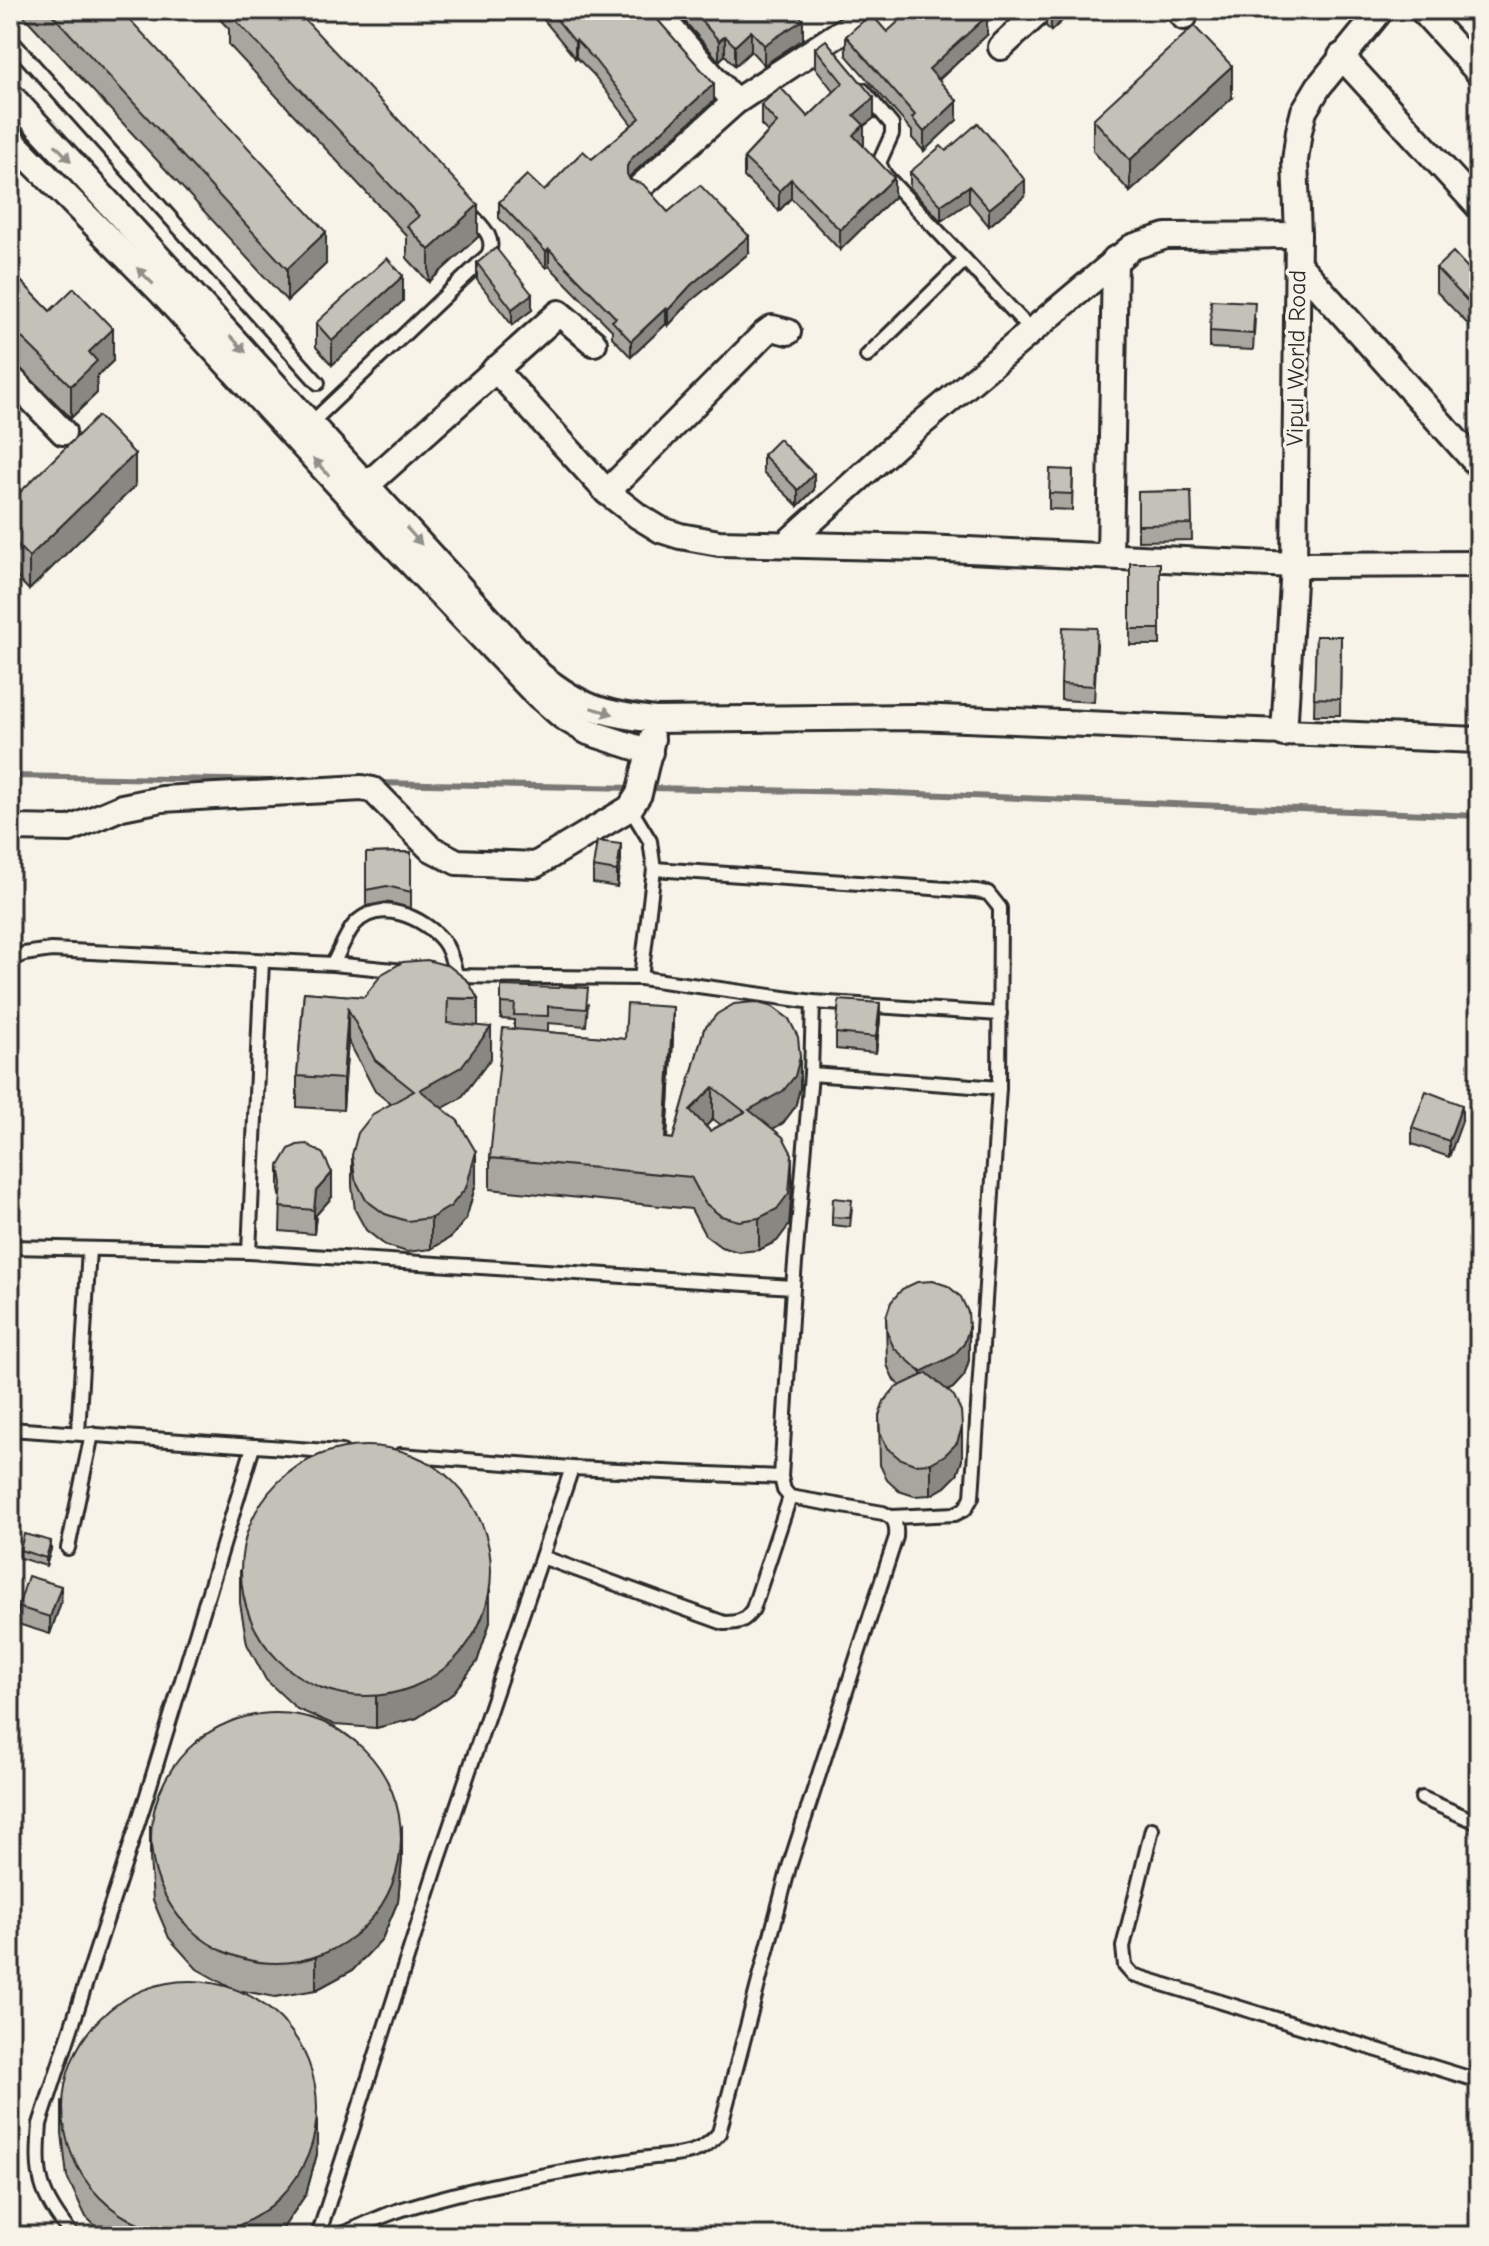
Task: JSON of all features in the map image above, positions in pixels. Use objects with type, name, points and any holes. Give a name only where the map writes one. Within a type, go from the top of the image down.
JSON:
[{"type":"street","points":[[655,10],[735,102]]},
{"type":"street","points":[[641,186],[735,102],[829,49],[867,10]]},
{"type":"street","points":[[1001,47],[1041,10]]},
{"type":"street","name":"Vipul World Road","points":[[1284,734],[1294,565],[1298,264],[1295,161],[1299,131],[1311,98],[1341,56],[1381,10]]},
{"type":"street","points":[[1422,10],[1479,73]]},
{"type":"street","points":[[1341,56],[1479,207]]},
{"type":"street","points":[[10,95],[540,675],[588,707],[655,720],[916,717],[1479,740]]},
{"type":"street","points":[[10,139],[162,293],[534,692],[563,717],[588,732],[640,782]]},
{"type":"street","points":[[786,544],[1031,330],[1132,247],[1166,236],[1298,235]]},
{"type":"street","points":[[1110,556],[1115,259]]},
{"type":"street","points":[[1298,264],[1479,466]]},
{"type":"street","points":[[367,485],[559,313],[594,343]]},
{"type":"street","points":[[607,492],[764,334],[772,328],[788,332]]},
{"type":"street","points":[[495,369],[607,492],[649,523],[680,536],[719,543],[1294,565],[1479,564]]},
{"type":"street","points":[[10,377],[63,432]]},
{"type":"street","points":[[10,828],[70,829],[122,807],[162,799],[362,788],[373,790],[430,848],[445,858],[457,862],[535,865],[545,861],[640,782],[655,720]]},
{"type":"lane","points":[[10,39],[318,383]]},
{"type":"lane","points":[[851,75],[892,125],[892,134],[879,163],[885,175],[1031,330]]},
{"type":"lane","points":[[311,423],[488,255],[492,242],[489,235],[461,203]]},
{"type":"lane","points":[[867,356],[965,260]]},
{"type":"lane","points":[[640,782],[654,869],[641,978]]},
{"type":"lane","points":[[654,869],[988,893],[1000,908],[999,1088],[972,1497],[965,1509],[955,1514],[892,1517],[790,1497],[784,1490],[781,1477],[811,1074],[813,1002]]},
{"type":"lane","points":[[333,964],[353,925],[361,919],[372,912],[402,913],[429,927],[444,942],[457,977]]},
{"type":"lane","points":[[10,960],[24,954],[51,950],[333,964],[457,977],[641,978],[813,1002],[1000,1014]]},
{"type":"lane","points":[[249,1252],[262,961]]},
{"type":"lane","points":[[811,1074],[999,1088]]},
{"type":"lane","points":[[10,1247],[249,1252],[793,1287]]},
{"type":"lane","points":[[78,1433],[89,1249]]},
{"type":"lane","points":[[10,1429],[357,1453]]},
{"type":"lane","points":[[68,1548],[92,1434]]},
{"type":"lane","points":[[73,2236],[45,2196],[37,2167],[40,2124],[147,1795],[253,1447]]},
{"type":"lane","points":[[387,1454],[572,1468],[781,1477]]},
{"type":"lane","points":[[318,2236],[438,1862],[572,1468]]},
{"type":"lane","points":[[542,1557],[724,1623],[736,1623],[746,1620],[753,1609],[790,1497]]},
{"type":"lane","points":[[337,2236],[404,2208],[503,2183],[698,2151],[710,2144],[719,2133],[789,1867],[896,1537],[897,1526],[892,1517]]},
{"type":"lane","points":[[1422,1798],[1479,1823]]},
{"type":"lane","points":[[1152,1829],[1123,1947],[1125,1966],[1133,1975],[1479,2081]]},
{"type":"building","points":[[48,10],[121,10],[326,232],[287,269]]},
{"type":"building","points":[[232,10],[296,10],[478,205],[429,250],[407,226],[419,216],[229,13]]},
{"type":"building","points":[[549,10],[632,10],[640,20],[650,11],[714,84],[631,159],[627,174],[630,180],[643,184],[668,212],[700,185],[749,236],[631,341],[612,321],[616,318],[549,249],[546,252],[499,202],[527,175],[544,191],[583,151],[592,159],[640,118],[593,58],[575,42]]},
{"type":"building","points":[[692,10],[795,10],[803,20],[764,45],[751,31],[735,46],[725,36],[719,41]]},
{"type":"building","points":[[911,10],[982,10],[987,16],[929,69],[957,101],[924,132],[912,118],[915,115],[846,36],[871,14],[887,32]]},
{"type":"building","points":[[1194,26],[1232,66],[1130,160],[1093,119]]},
{"type":"building","points":[[826,40],[874,98],[854,115],[864,125],[853,135],[894,178],[840,230],[791,179],[779,191],[744,158],[777,123],[761,105],[780,87],[808,117],[843,83],[815,48]]},
{"type":"building","points":[[978,123],[1025,180],[989,209],[969,186],[941,205],[910,172],[941,146],[946,151]]},
{"type":"building","points":[[496,248],[532,294],[512,309],[477,263]]},
{"type":"building","points":[[1453,252],[1479,280],[1479,313],[1436,268]]},
{"type":"building","points":[[387,258],[403,276],[332,341],[316,323]]},
{"type":"building","points":[[10,270],[50,311],[74,288],[113,329],[89,352],[97,361],[71,386],[10,326]]},
{"type":"building","points":[[1211,300],[1255,302],[1253,334],[1210,331]]},
{"type":"building","points":[[1479,378],[1479,395],[1470,386]]},
{"type":"building","points":[[98,416],[135,454],[29,557],[10,538],[10,502]]},
{"type":"building","points":[[779,439],[814,474],[798,490],[763,455]]},
{"type":"building","points":[[1050,469],[1073,470],[1072,494],[1049,493]]},
{"type":"building","points":[[1191,491],[1192,524],[1138,525],[1138,492]]},
{"type":"building","points":[[1130,563],[1160,563],[1160,629],[1130,629]]},
{"type":"building","points":[[1063,627],[1097,628],[1094,686],[1061,684]]},
{"type":"building","points":[[1316,636],[1341,636],[1340,699],[1314,698]]},
{"type":"building","points":[[597,841],[621,844],[617,871],[593,867]]},
{"type":"building","points":[[411,852],[411,892],[387,886],[366,890],[366,853]]},
{"type":"building","points":[[427,960],[449,966],[468,981],[478,999],[448,998],[447,1023],[491,1027],[461,1067],[420,1090],[458,1121],[476,1152],[466,1188],[451,1206],[431,1218],[407,1221],[385,1214],[366,1200],[355,1179],[352,1155],[358,1133],[373,1114],[414,1091],[375,1060],[348,1009],[343,1079],[297,1076],[304,992],[364,997],[382,974],[403,962]]},
{"type":"building","points":[[501,986],[588,988],[586,1009],[548,1006],[548,1016],[514,1015],[515,1004],[501,1003]]},
{"type":"building","points":[[839,1000],[880,1003],[876,1037],[836,1033]]},
{"type":"building","points":[[754,1002],[773,1007],[789,1019],[798,1037],[800,1057],[795,1076],[783,1091],[749,1110],[783,1137],[792,1154],[789,1193],[777,1209],[759,1218],[739,1221],[721,1216],[705,1203],[691,1177],[490,1158],[503,1028],[625,1039],[627,1004],[673,1007],[665,1138],[673,1139],[704,1029],[717,1014],[734,1004]],"holes":[[[713,1087],[745,1112],[710,1131],[690,1110]]]},
{"type":"building","points":[[1426,1091],[1462,1105],[1449,1141],[1412,1128]]},
{"type":"building","points":[[307,1144],[323,1154],[332,1173],[316,1191],[314,1210],[280,1207],[282,1183],[279,1166],[289,1149]]},
{"type":"building","points":[[833,1198],[852,1200],[850,1218],[832,1217]]},
{"type":"building","points":[[933,1281],[948,1286],[961,1297],[968,1312],[969,1328],[964,1344],[953,1356],[921,1372],[894,1348],[887,1333],[886,1317],[891,1302],[902,1289],[917,1282]]},
{"type":"building","points":[[927,1373],[954,1396],[961,1411],[962,1427],[957,1443],[945,1455],[931,1463],[914,1464],[899,1458],[887,1448],[880,1433],[879,1416],[884,1401],[895,1388]]},
{"type":"building","points":[[366,1446],[414,1456],[435,1467],[454,1483],[470,1502],[481,1523],[491,1571],[481,1619],[470,1640],[454,1659],[435,1675],[414,1686],[366,1696],[318,1686],[297,1675],[278,1659],[262,1640],[251,1619],[241,1571],[251,1523],[262,1502],[278,1483],[297,1467],[318,1456]]},
{"type":"building","points":[[24,1534],[51,1541],[46,1558],[20,1550]]},
{"type":"building","points":[[28,1576],[61,1586],[50,1617],[18,1607]]},
{"type":"building","points":[[264,1713],[288,1713],[335,1727],[365,1749],[392,1790],[399,1814],[399,1862],[392,1886],[365,1927],[324,1954],[288,1963],[264,1963],[217,1949],[196,1935],[179,1918],[165,1897],[156,1874],[151,1850],[151,1826],[165,1779],[179,1758],[196,1741],[217,1727],[240,1718]]},
{"type":"building","points":[[178,1981],[202,1981],[239,1990],[261,2002],[280,2018],[296,2037],[308,2059],[315,2083],[315,2133],[308,2157],[296,2179],[280,2198],[261,2214],[239,2226],[202,2235],[178,2235],[141,2226],[119,2214],[92,2189],[68,2145],[63,2120],[63,2096],[72,2059],[84,2037],[109,2010],[153,1986]]},
{"type":"waterway","points":[[10,776],[276,781]]},
{"type":"waterway","points":[[375,783],[636,788]]},
{"type":"waterway","points":[[647,788],[869,792],[1479,816]]}]
